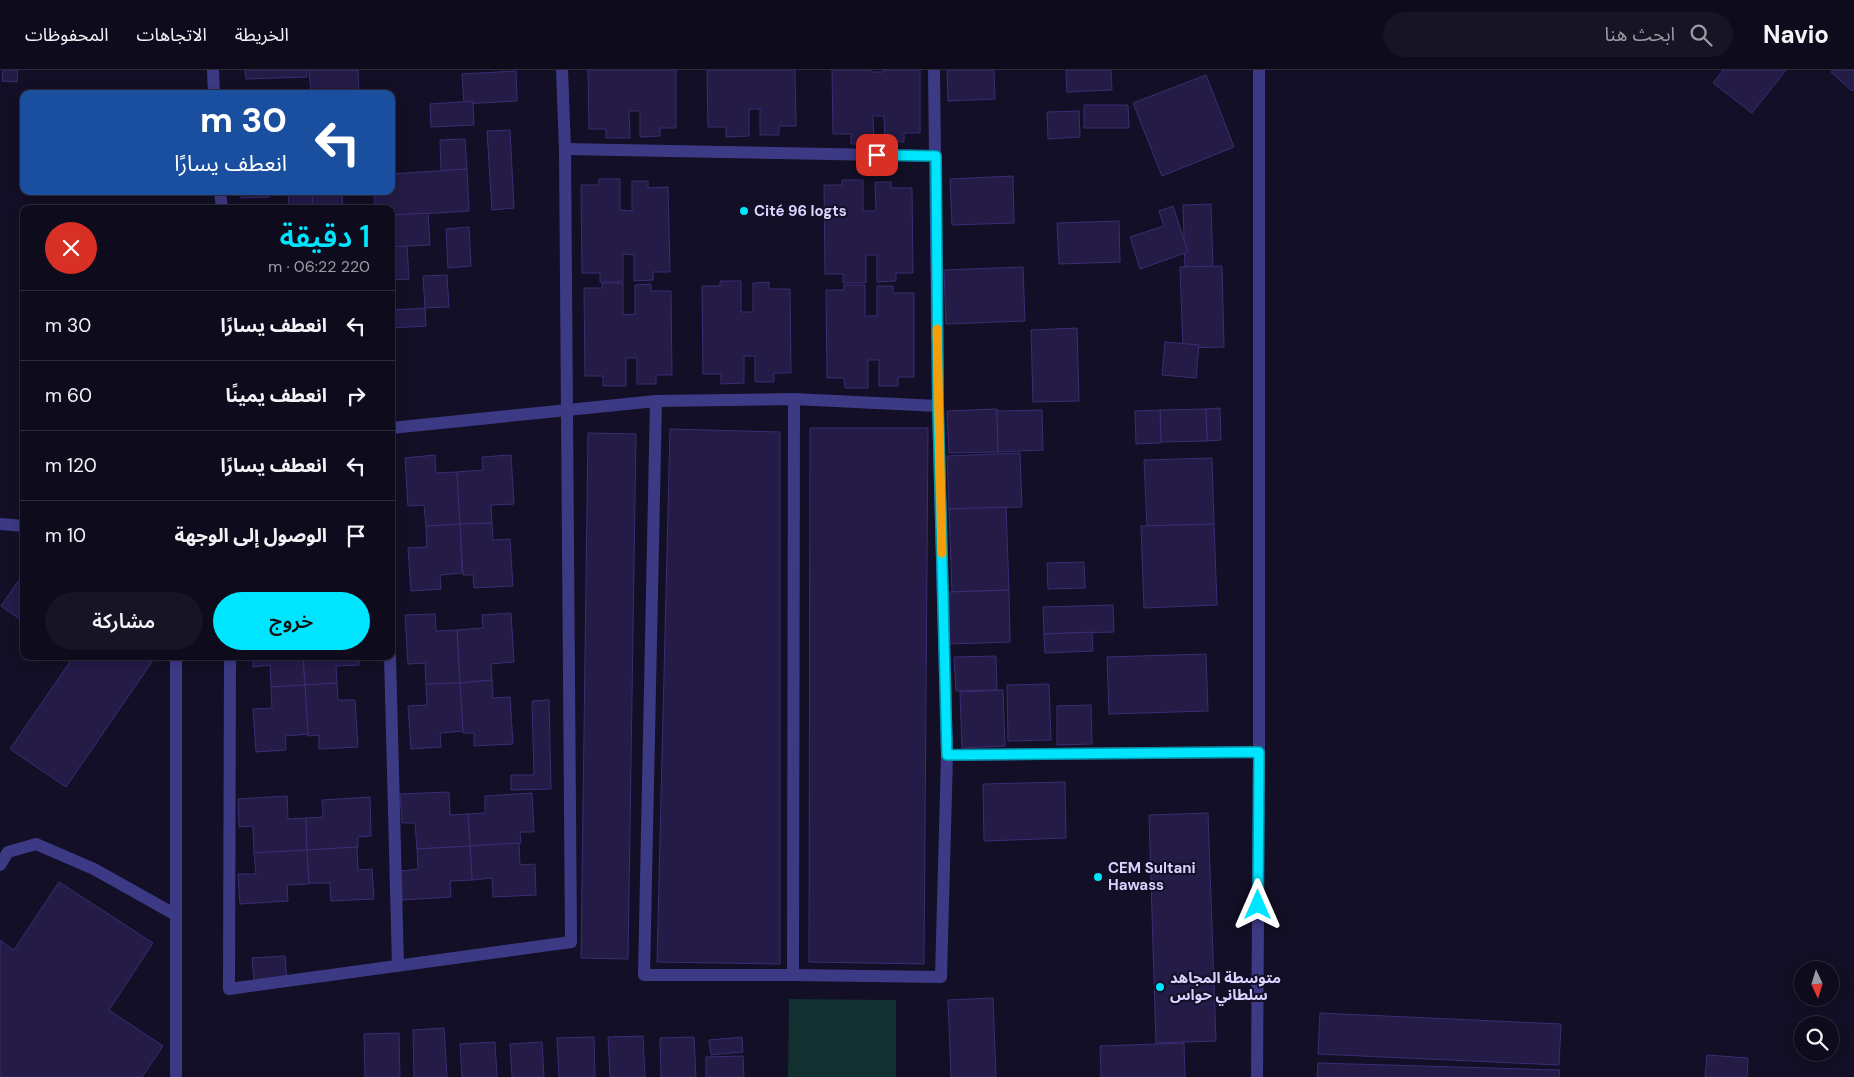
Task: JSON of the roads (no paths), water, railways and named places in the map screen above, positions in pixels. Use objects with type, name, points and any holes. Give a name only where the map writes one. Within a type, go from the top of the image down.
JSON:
[{"type":"street","points":[[213,70],[214,90]]},
{"type":"street","points":[[230,660],[229,989],[571,942],[565,149],[562,70]]},
{"type":"street","points":[[656,401],[644,975],[941,977],[947,755],[938,406],[934,70]]},
{"type":"street","points":[[1256,1077],[1259,752],[1259,70]]},
{"type":"street","points":[[565,149],[936,156]]},
{"type":"street","points":[[395,428],[656,401],[794,399],[938,406]]},
{"type":"street","points":[[793,975],[794,399]]},
{"type":"street","points":[[0,524],[20,526]]},
{"type":"street","points":[[176,660],[176,1077]]},
{"type":"street","points":[[390,660],[398,966]]},
{"type":"street","points":[[947,755],[1259,752]]},
{"type":"street","points":[[0,865],[8,852],[36,844],[94,869],[176,915]]},
{"type":"place","name":"Cité 96 logts","points":[[744,211]]},
{"type":"place","name":"CEM Sultani Hawass","points":[[1098,877]]},
{"type":"place","name":"متوسطة المجاهد سلطاني حواس","points":[[1160,987]]}]
